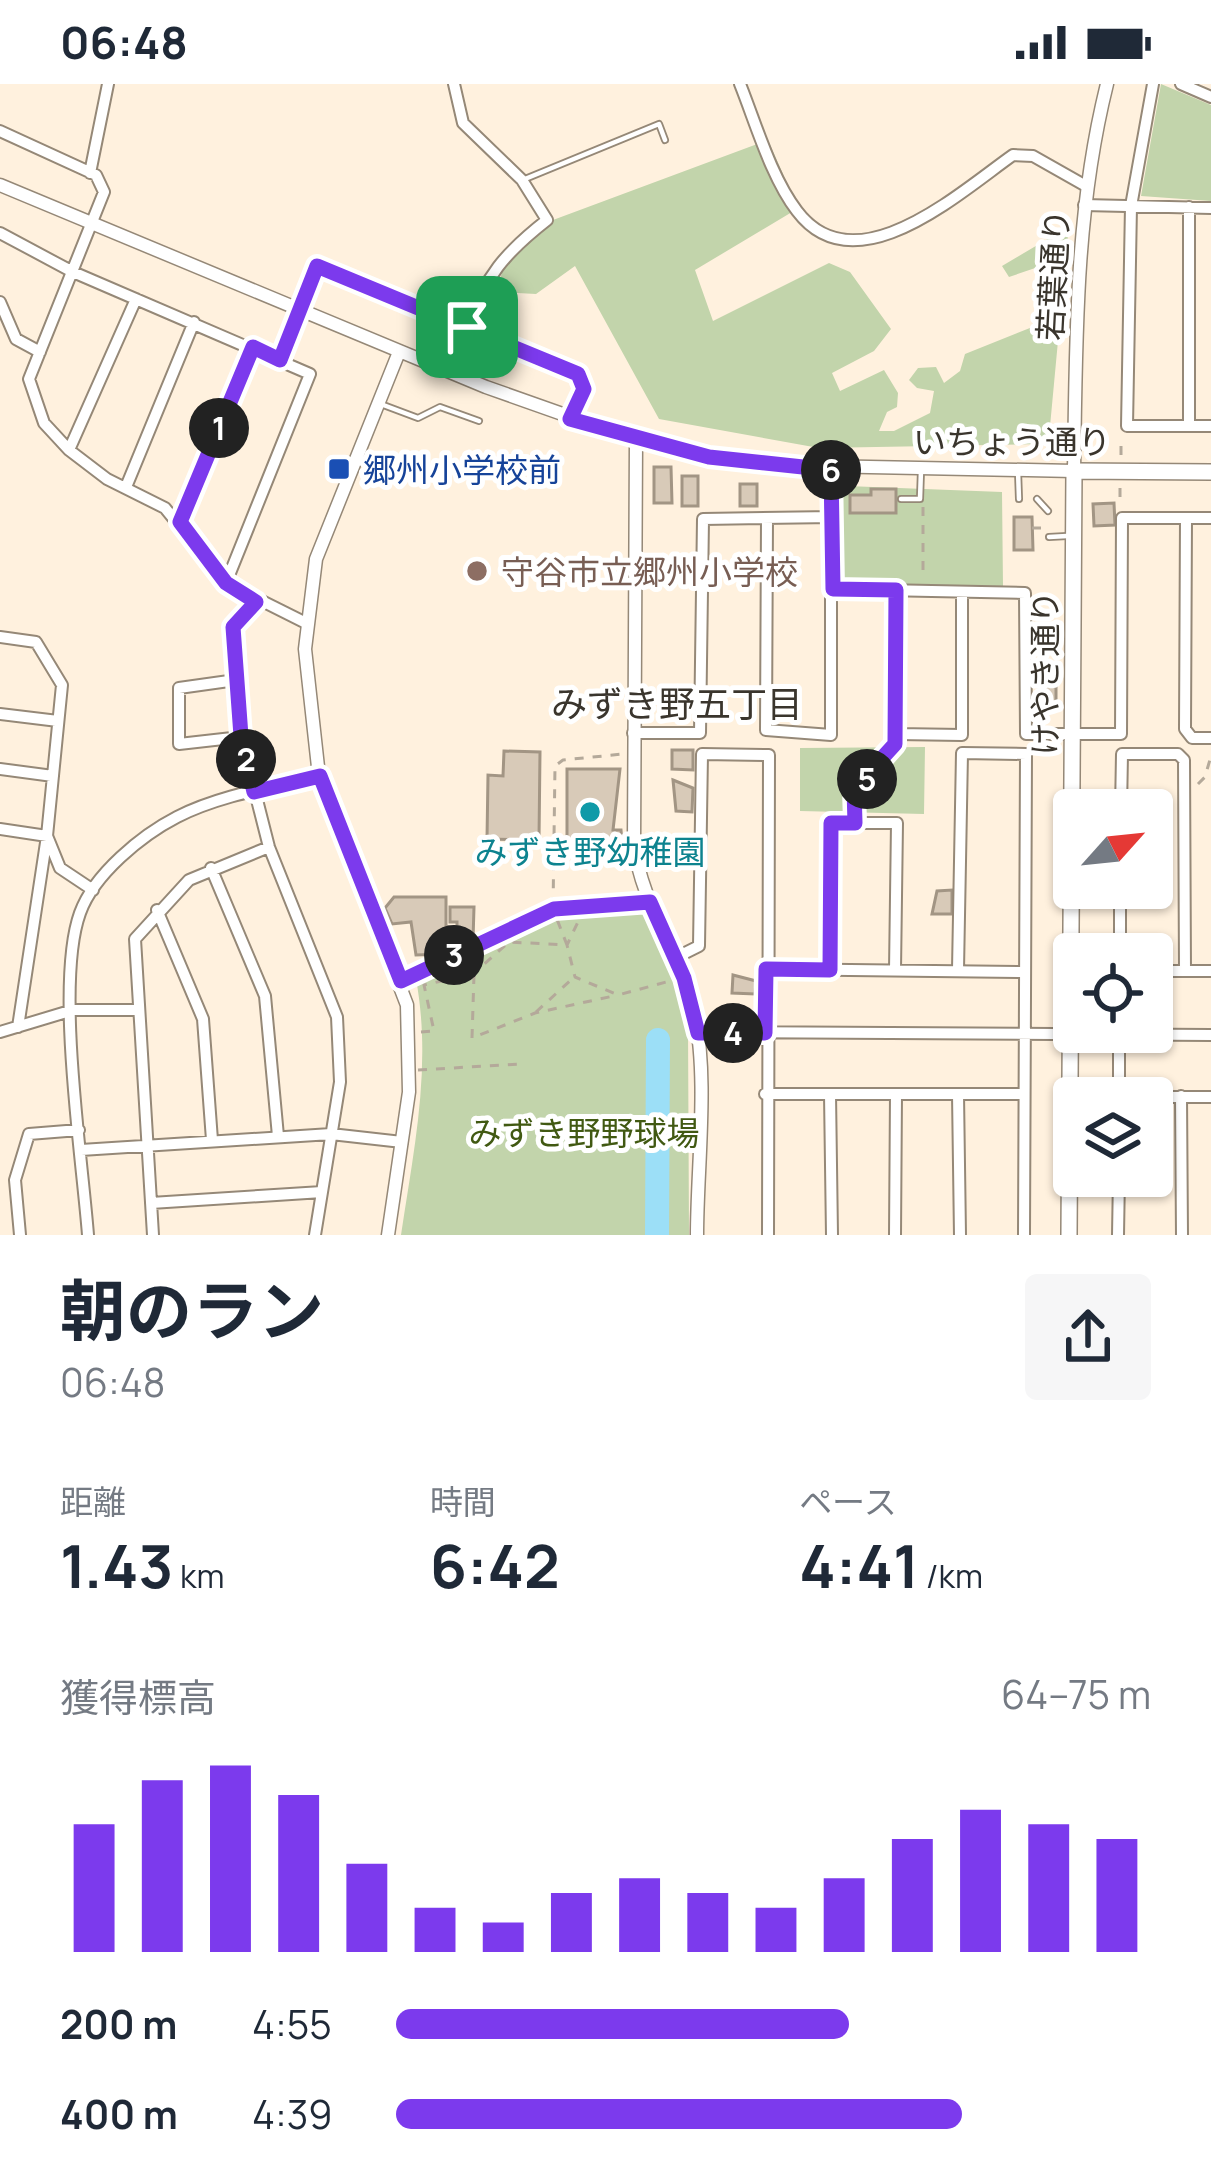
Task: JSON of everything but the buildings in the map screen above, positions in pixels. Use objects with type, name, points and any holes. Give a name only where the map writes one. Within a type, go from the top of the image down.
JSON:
[{"type":"main road","name":"いちょう通り","points":[[1074,471],[1211,472]]},
{"type":"main road","name":"けやき通り","points":[[1072,933],[1074,471]]},
{"type":"main road","name":"けやき通り","points":[[1070,1235],[1071,1053]]},
{"type":"street","points":[[90,173],[107,84]]},
{"type":"street","points":[[454,84],[463,123],[522,180],[548,220],[494,267],[482,284],[467,327]]},
{"type":"street","points":[[740,84],[798,212],[817,232],[838,241],[910,228],[1013,155],[1033,156],[1086,186]]},
{"type":"street","name":"若葉通り","points":[[1074,471],[1084,205],[1106,84]]},
{"type":"street","points":[[1153,84],[1131,206],[1126,426],[1211,426]]},
{"type":"street","points":[[1181,84],[1206,91]]},
{"type":"street","points":[[0,130],[90,173],[104,192],[29,379],[44,423],[69,450],[180,522],[226,583],[306,623]]},
{"type":"street","name":"いちょう通り","points":[[0,185],[399,352],[636,440],[709,457],[831,470],[1074,471]]},
{"type":"street","points":[[1084,205],[1211,208]]},
{"type":"street","points":[[1189,208],[1189,426]]},
{"type":"street","points":[[0,232],[73,272],[310,374],[226,583]]},
{"type":"street","points":[[280,360],[317,266],[578,374],[584,389],[570,419]]},
{"type":"street","points":[[69,450],[136,298]]},
{"type":"street","points":[[0,302],[16,339],[40,352]]},
{"type":"street","points":[[126,487],[194,322]]},
{"type":"street","points":[[180,522],[253,347]]},
{"type":"street","points":[[388,1235],[403,1142],[410,1031],[401,981],[320,776],[305,683],[306,623],[316,559],[399,352]]},
{"type":"street","points":[[636,440],[634,844],[650,902],[684,978],[698,1033],[697,1235]]},
{"type":"street","points":[[767,518],[770,735],[831,735],[831,470]]},
{"type":"street","points":[[633,733],[700,733],[703,519],[832,517]]},
{"type":"street","points":[[833,589],[1025,593],[1026,734],[1121,734],[1122,518],[1211,518]]},
{"type":"street","points":[[1186,518],[1185,730],[1192,738],[1209,742]]},
{"type":"street","points":[[896,590],[897,734],[962,735],[962,592]]},
{"type":"street","points":[[256,602],[233,627],[241,736],[269,847],[338,1017],[340,1082],[315,1235]]},
{"type":"street","points":[[0,637],[36,642],[62,685],[47,836],[18,1027]]},
{"type":"street","points":[[236,680],[179,688],[179,744],[241,736]]},
{"type":"street","points":[[0,714],[58,721]]},
{"type":"street","points":[[958,970],[962,753],[1026,754],[1024,1235]]},
{"type":"street","points":[[675,958],[699,946],[702,754],[769,754],[768,1235]]},
{"type":"street","points":[[1121,789],[1122,754],[1178,754],[1184,760],[1184,971]]},
{"type":"street","points":[[0,769],[53,776]]},
{"type":"street","points":[[88,1235],[69,964],[81,910],[93,890],[145,837],[178,816],[320,776]]},
{"type":"street","points":[[830,970],[831,823],[897,823],[895,970]]},
{"type":"street","points":[[0,829],[47,836]]},
{"type":"street","points":[[47,836],[60,868],[93,890]]},
{"type":"street","points":[[154,1235],[135,939],[157,910],[211,868],[269,847]]},
{"type":"street","points":[[211,868],[265,996],[278,1136]]},
{"type":"street","points":[[157,910],[203,1018],[212,1140]]},
{"type":"street","points":[[766,969],[1024,972]]},
{"type":"street","points":[[1173,971],[1211,971]]},
{"type":"street","points":[[0,1032],[73,1010],[136,1010]]},
{"type":"street","points":[[698,1033],[1053,1034]]},
{"type":"street","points":[[1173,1034],[1211,1035]]},
{"type":"street","points":[[765,1094],[1024,1094]]},
{"type":"street","points":[[830,1094],[832,1235]]},
{"type":"street","points":[[895,1235],[896,1094]]},
{"type":"street","points":[[958,1094],[960,1235]]},
{"type":"street","points":[[1173,1096],[1211,1097]]},
{"type":"street","points":[[1181,1096],[1182,1235]]},
{"type":"street","points":[[20,1235],[15,1180],[28,1134],[79,1130]]},
{"type":"street","points":[[82,1150],[331,1134],[403,1142]]},
{"type":"street","points":[[151,1204],[322,1192]]},
{"type":"street","points":[[1118,1235],[1119,1197]]},
{"type":"lane","points":[[522,180],[659,124],[665,140]]},
{"type":"lane","points":[[377,403],[418,418],[440,407],[479,421]]},
{"type":"lane","points":[[901,499],[920,500],[921,470]]},
{"type":"lane","points":[[1018,471],[1018,499]]},
{"type":"lane","points":[[1037,499],[1048,512]]},
{"type":"lane","points":[[1048,537],[1074,536]]},
{"type":"path","points":[[1121,454],[1121,430],[1126,426]]},
{"type":"path","points":[[1120,488],[1122,518]]},
{"type":"path","points":[[920,500],[923,571]]},
{"type":"path","points":[[1032,528],[1048,528]]},
{"type":"path","points":[[855,823],[854,789],[871,777],[897,734]]},
{"type":"path","points":[[1203,782],[1209,742]]},
{"type":"path","points":[[575,977],[554,909],[555,766],[563,760],[618,758],[624,752]]},
{"type":"path","points":[[1184,785],[1211,782]]},
{"type":"path","points":[[401,981],[554,909],[650,902]]},
{"type":"path","points":[[567,945],[585,904]]},
{"type":"path","points":[[410,1031],[434,1031],[424,985],[473,974],[509,942],[567,945]]},
{"type":"path","points":[[473,974],[472,1038],[535,1013],[684,978]]},
{"type":"path","points":[[575,977],[618,995]]},
{"type":"path","points":[[535,1013],[575,977]]},
{"type":"path","points":[[410,1071],[520,1064]]},
{"type":"green space","points":[[1161,84],[1211,105],[1211,201],[1141,196]]},
{"type":"green space","points":[[768,140],[790,190],[792,212],[695,270],[713,321],[829,263],[850,272],[891,329],[874,351],[832,373],[840,391],[884,370],[898,393],[897,407],[887,412],[879,431],[894,431],[930,413],[934,391],[917,388],[909,380],[918,368],[936,367],[944,383],[960,371],[965,354],[1040,324],[1044,265],[1009,277],[1002,266],[1051,237],[1068,234],[1049,437],[1040,444],[819,448],[659,419],[575,266],[536,294],[497,292],[502,272],[495,269],[553,220]]},
{"type":"green space","points":[[847,486],[1002,492],[1003,586],[841,585],[839,495]]},
{"type":"green space","points":[[925,747],[924,814],[800,811],[800,748]]},
{"type":"green space","name":"みずき野野球場","points":[[642,907],[682,996],[688,1025],[689,1235],[401,1235],[422,1075],[416,979],[561,910]]},
{"type":"waterway","points":[[657,1235],[658,1040]]},
{"type":"place","name":"郷州小学校前","points":[[339,469]]},
{"type":"place","name":"守谷市立郷州小学校","points":[[477,571]]},
{"type":"place","name":"みずき野幼稚園","points":[[590,812]]},
{"type":"district","name":"みずき野五丁目","points":[[677,703]]},
{"type":"route","points":[[317,266],[467,327],[578,374],[584,389],[570,419],[709,457],[831,470],[833,589],[896,590],[897,734],[871,777],[854,789],[855,823],[831,823],[830,970],[766,969],[765,1033],[698,1033],[684,978],[650,902],[563,906],[401,981],[320,776],[254,792],[241,736],[233,627],[256,602],[226,583],[180,522],[253,347],[280,360],[317,266]]}]
